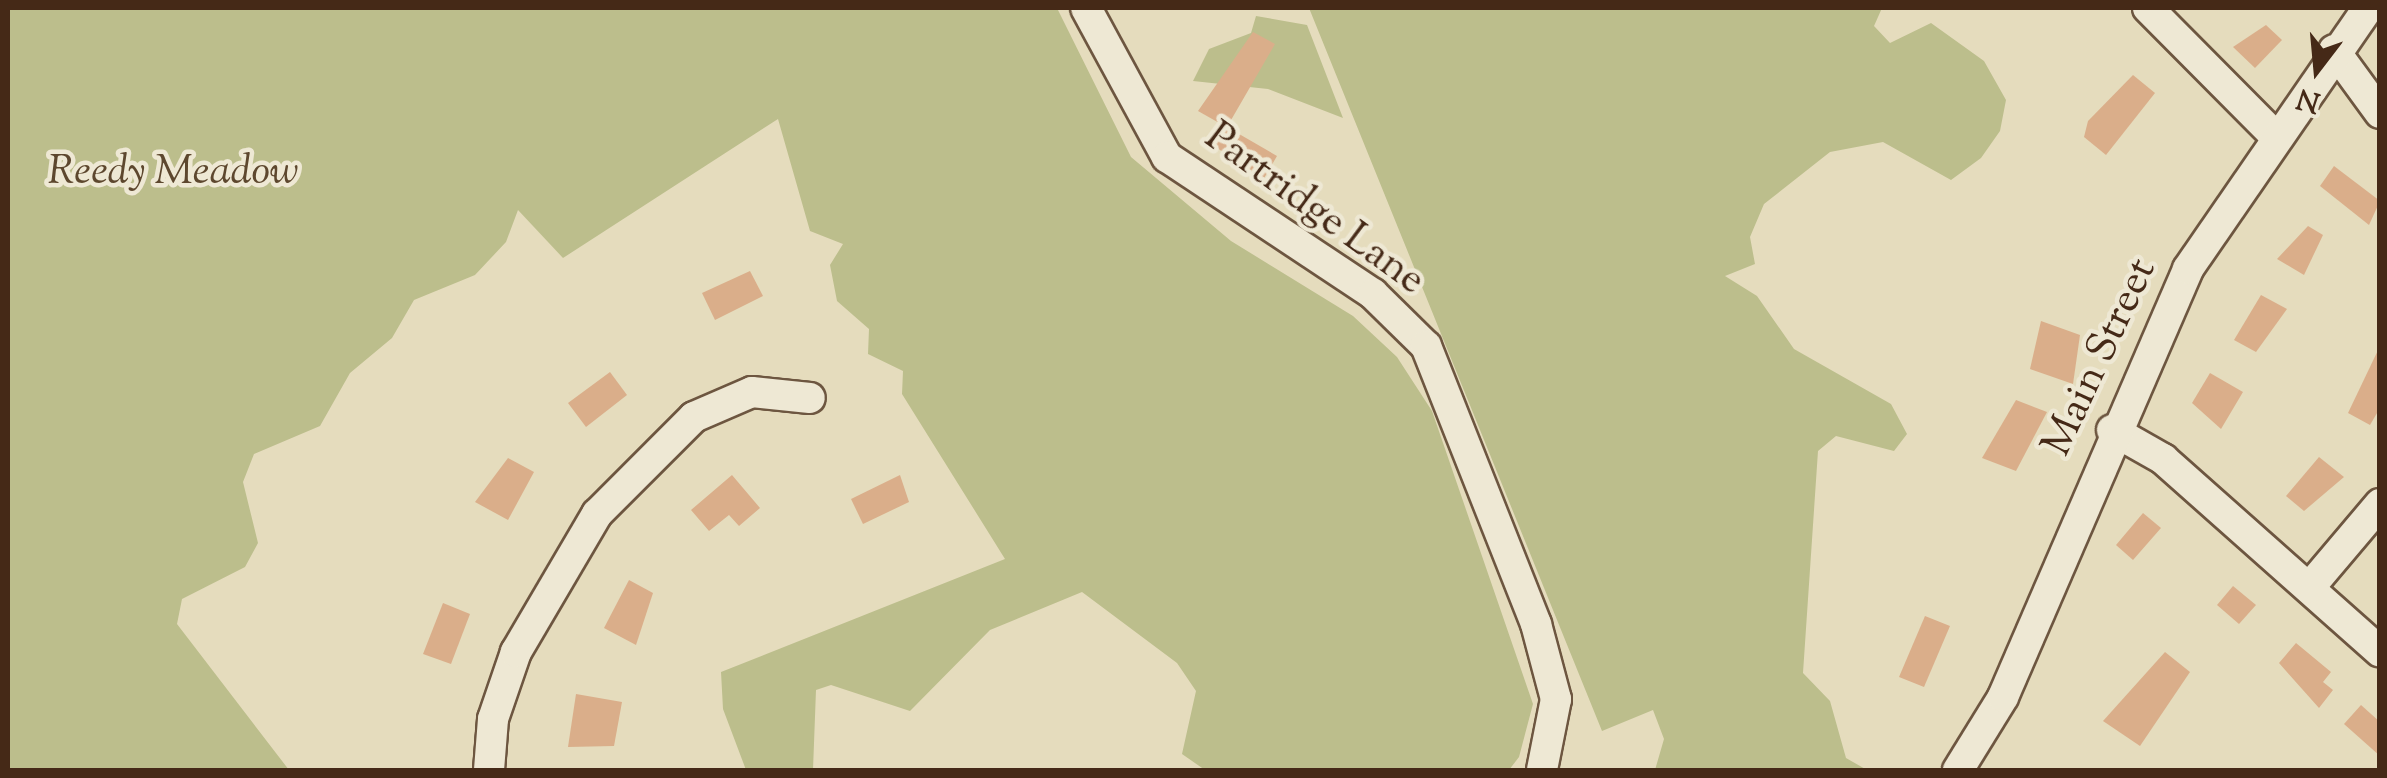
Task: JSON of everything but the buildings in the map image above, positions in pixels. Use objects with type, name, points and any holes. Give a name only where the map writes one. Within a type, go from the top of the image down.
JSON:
[{"type":"street","name":"Partridge Lane","points":[[1086,8],[1167,157],[1373,294],[1426,346],[1536,624],[1556,699],[1542,770]]},
{"type":"street","points":[[2148,8],[2274,134]]},
{"type":"street","name":"Main Street","points":[[1958,770],[2002,697],[2112,430],[2188,269],[2274,134],[2368,8]]},
{"type":"street","points":[[2334,50],[2380,113]]},
{"type":"street","points":[[489,770],[493,719],[516,652],[597,514],[694,417],[752,392],[810,398]]},
{"type":"street","points":[[2112,430],[2163,459],[2380,652]]},
{"type":"street","points":[[2309,588],[2380,504]]},
{"type":"green space","name":"Reedy Meadow","points":[[8,8],[1057,8],[1131,157],[1231,241],[1353,316],[1397,357],[1432,411],[1533,704],[1519,757],[1509,770],[1205,770],[1182,754],[1196,691],[1177,663],[1082,592],[990,630],[910,711],[831,685],[816,690],[813,770],[746,770],[723,709],[721,672],[1005,559],[902,394],[903,371],[868,354],[869,329],[837,301],[830,265],[843,244],[810,231],[778,119],[563,258],[518,210],[506,242],[475,275],[414,300],[392,338],[350,373],[320,426],[254,454],[243,482],[258,543],[245,567],[182,599],[177,624],[289,770],[8,770]]},
{"type":"green space","points":[[1309,8],[1882,8],[1874,26],[1890,43],[1931,23],[1984,61],[2006,100],[2000,131],[1981,158],[1951,180],[1883,142],[1830,152],[1764,204],[1750,237],[1755,264],[1725,276],[1757,296],[1794,349],[1891,404],[1907,434],[1894,451],[1836,436],[1818,451],[1803,673],[1830,701],[1846,758],[1867,770],[1655,770],[1664,739],[1653,710],[1602,731]]},
{"type":"green space","points":[[1256,16],[1307,25],[1343,118],[1268,89],[1193,81],[1209,49],[1251,33]]}]
